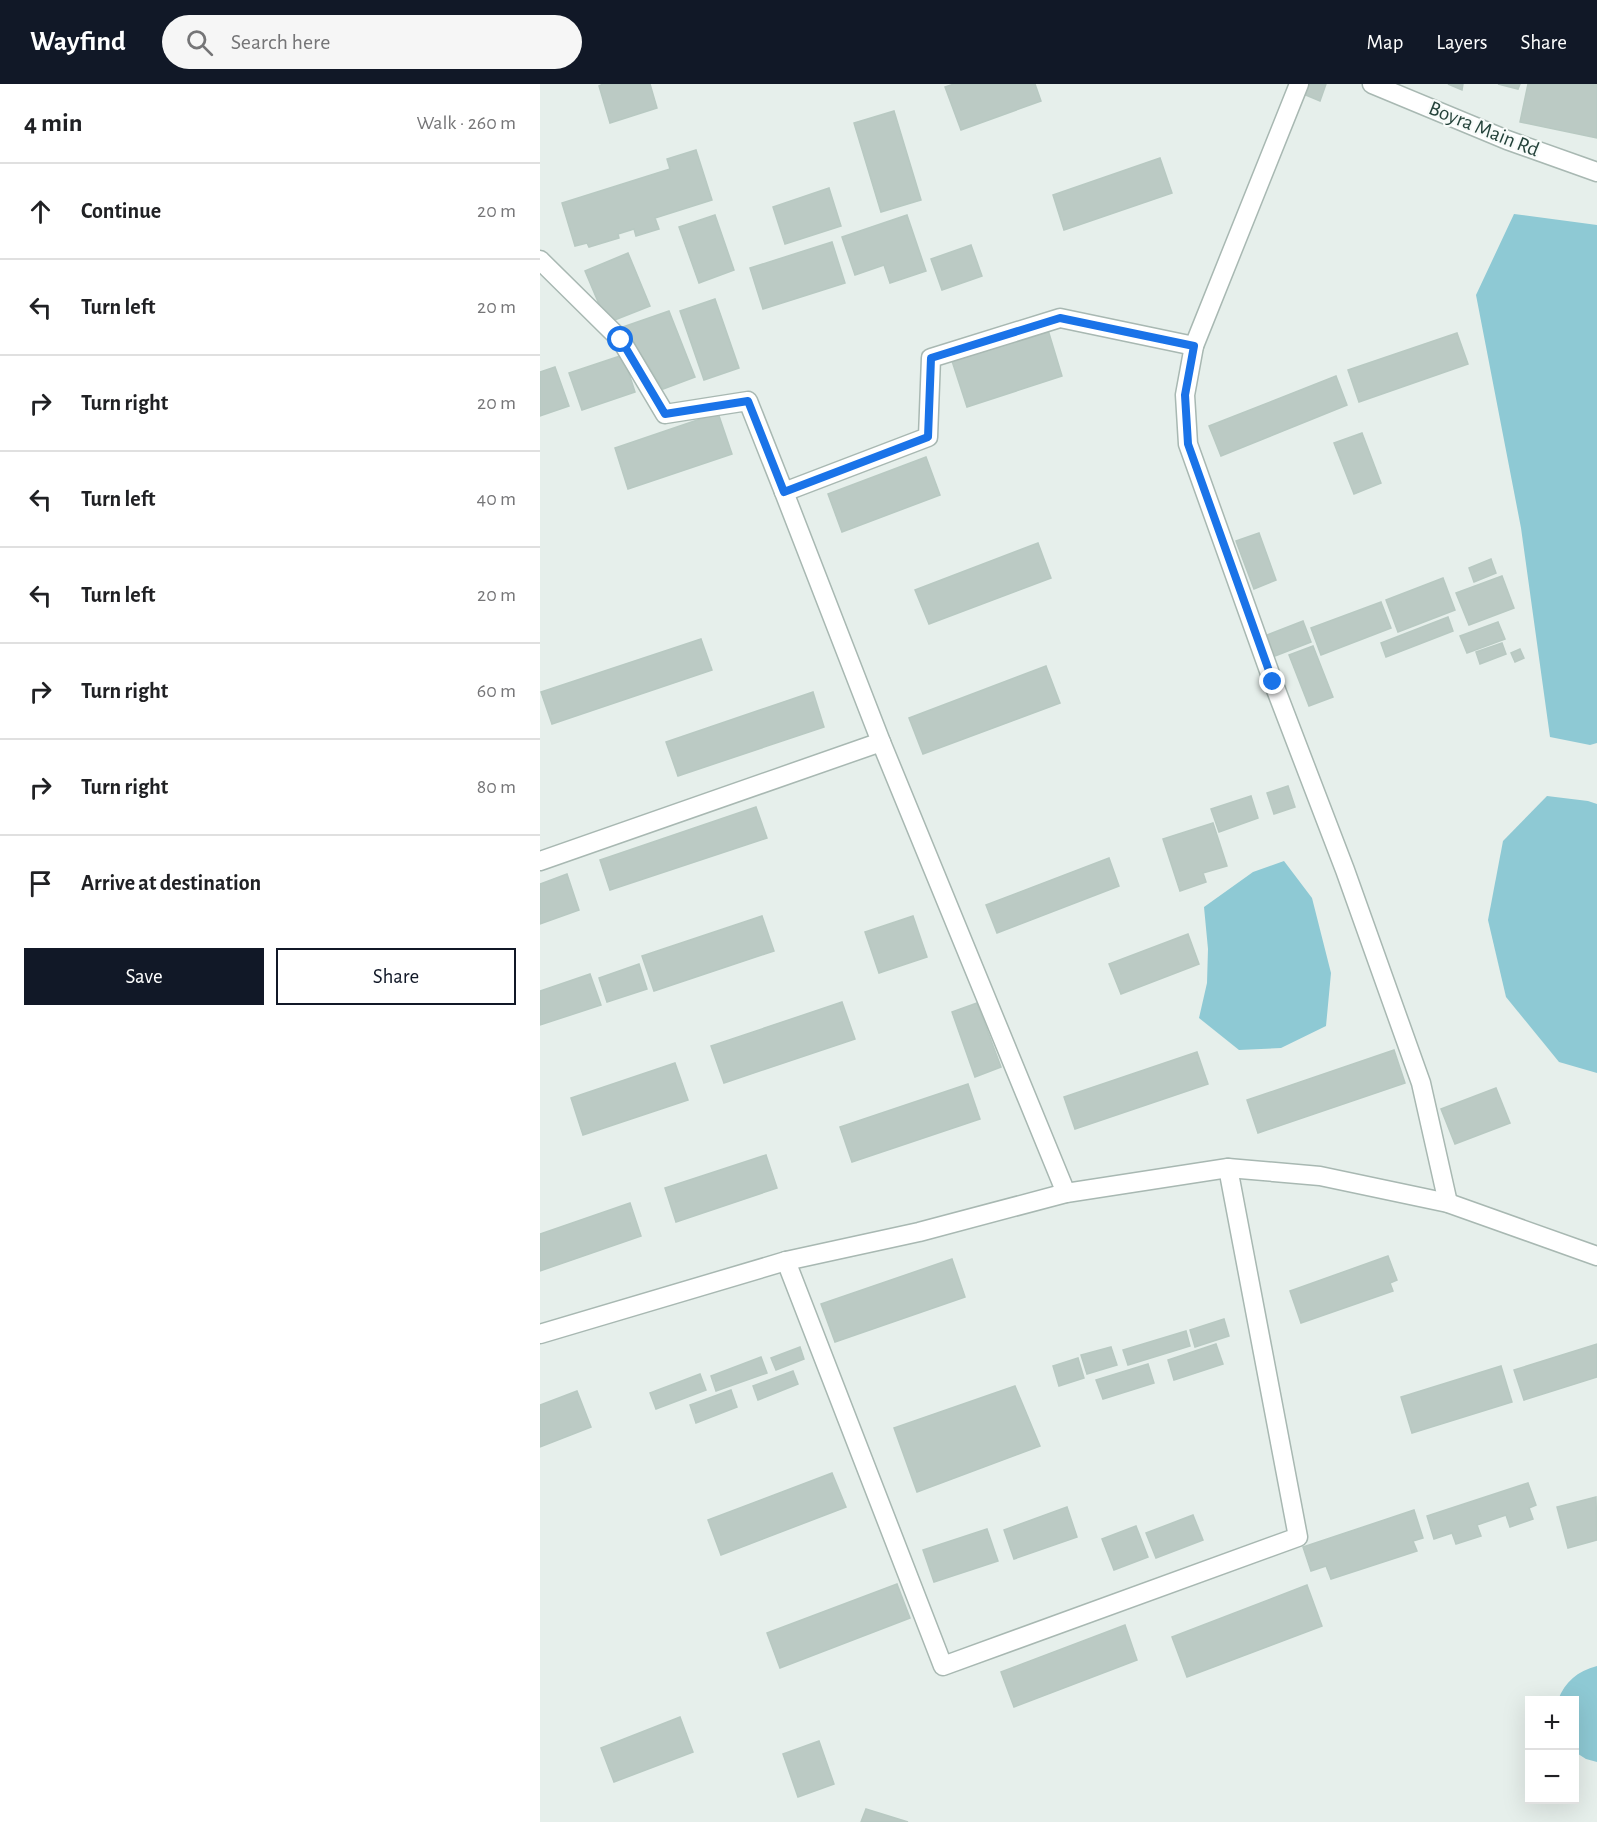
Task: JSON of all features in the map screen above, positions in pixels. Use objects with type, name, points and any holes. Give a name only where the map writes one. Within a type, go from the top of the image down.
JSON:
[{"type":"street","points":[[1299,84],[1194,346],[1185,395],[1188,444],[1421,1083],[1449,1203]]},
{"type":"street","name":"Boyra Main Rd","points":[[1372,84],[1507,140],[1597,172]]},
{"type":"street","points":[[540,260],[621,340],[665,414],[748,401],[881,742],[1066,1193]]},
{"type":"street","points":[[784,492],[928,437],[931,358],[1060,318],[1194,346]]},
{"type":"street","points":[[540,861],[881,742]]},
{"type":"street","points":[[786,1261],[943,1666],[1298,1537],[1228,1168]]},
{"type":"street","points":[[540,1335],[786,1261],[919,1232],[1066,1193],[1228,1168],[1320,1176],[1449,1203],[1597,1256]]},
{"type":"water","points":[[1514,214],[1597,225],[1597,743],[1590,745],[1550,737],[1521,528],[1476,295]]},
{"type":"water","points":[[1547,796],[1597,804],[1597,1073],[1559,1062],[1506,997],[1488,920],[1503,841]]},
{"type":"water","points":[[1284,861],[1312,898],[1331,973],[1326,1026],[1281,1048],[1239,1050],[1199,1018],[1207,983],[1208,949],[1204,907],[1253,872]]},
{"type":"water","points":[[1597,1666],[1597,1762],[1579,1755],[1579,1696],[1560,1696],[1573,1678]]},
{"type":"building","points":[[603,84],[650,84],[657,108],[610,123],[599,86]]},
{"type":"building","points":[[954,84],[1035,84],[1041,101],[961,130],[945,87]]},
{"type":"building","points":[[1304,84],[1326,84],[1320,101],[1301,93]]},
{"type":"building","points":[[1448,84],[1463,84],[1462,90]]},
{"type":"building","points":[[1498,84],[1520,84],[1518,89]]},
{"type":"building","points":[[1528,84],[1597,84],[1597,138],[1520,122]]},
{"type":"building","points":[[894,111],[921,200],[881,212],[854,123]]},
{"type":"building","points":[[696,150],[712,200],[655,218],[659,229],[636,236],[634,229],[618,234],[619,238],[589,247],[587,243],[575,246],[562,203],[670,169],[667,159]]},
{"type":"building","points":[[1160,158],[1172,193],[1064,230],[1053,195]]},
{"type":"building","points":[[829,188],[841,226],[785,244],[773,207]]},
{"type":"building","points":[[715,215],[734,270],[699,283],[679,227]]},
{"type":"building","points":[[907,215],[926,271],[890,283],[884,265],[855,275],[842,237]]},
{"type":"building","points":[[832,242],[845,283],[763,309],[750,268]]},
{"type":"building","points":[[971,245],[982,276],[942,290],[931,259]]},
{"type":"building","points":[[628,253],[650,306],[607,323],[585,271]]},
{"type":"building","points":[[715,299],[739,368],[704,380],[680,311]]},
{"type":"building","points":[[669,311],[695,377],[663,389],[623,327]]},
{"type":"building","points":[[1048,330],[1062,376],[967,407],[952,361]]},
{"type":"building","points":[[1457,333],[1468,364],[1359,402],[1348,370]]},
{"type":"building","points":[[623,355],[635,392],[582,410],[569,373]]},
{"type":"building","points":[[555,367],[569,406],[540,416],[540,372]]},
{"type":"building","points":[[1336,376],[1347,405],[1221,456],[1209,426]]},
{"type":"building","points":[[718,413],[732,454],[628,489],[615,448]]},
{"type":"building","points":[[1362,433],[1381,483],[1354,494],[1334,443]]},
{"type":"building","points":[[926,457],[940,495],[842,532],[828,494]]},
{"type":"building","points":[[1259,533],[1276,580],[1254,589],[1236,541]]},
{"type":"building","points":[[1038,543],[1051,578],[929,624],[915,590]]},
{"type":"building","points":[[1491,559],[1496,573],[1474,582],[1469,568]]},
{"type":"building","points":[[1502,576],[1514,608],[1469,625],[1456,593]]},
{"type":"building","points":[[1443,578],[1455,610],[1398,632],[1386,600]]},
{"type":"building","points":[[1381,602],[1391,628],[1321,655],[1311,628]]},
{"type":"building","points":[[1448,617],[1453,631],[1386,657],[1381,643]]},
{"type":"building","points":[[1303,621],[1311,642],[1270,658],[1262,637]]},
{"type":"building","points":[[1498,622],[1505,639],[1467,653],[1460,636]]},
{"type":"building","points":[[701,639],[712,670],[552,724],[541,692]]},
{"type":"building","points":[[1502,643],[1506,654],[1480,664],[1476,652]]},
{"type":"building","points":[[1313,646],[1333,697],[1309,706],[1289,655]]},
{"type":"building","points":[[1520,649],[1524,658],[1515,662],[1511,653]]},
{"type":"building","points":[[1046,666],[1060,703],[923,754],[909,718]]},
{"type":"building","points":[[813,692],[824,727],[678,776],[666,742]]},
{"type":"building","points":[[1288,786],[1295,807],[1274,814],[1267,793]]},
{"type":"building","points":[[1251,796],[1258,818],[1219,832],[1211,809]]},
{"type":"building","points":[[756,807],[767,838],[610,890],[600,860]]},
{"type":"building","points":[[1213,823],[1227,866],[1203,873],[1206,882],[1180,891],[1163,839]]},
{"type":"building","points":[[1109,858],[1119,886],[997,933],[986,905]]},
{"type":"building","points":[[567,874],[579,910],[540,924],[540,884]]},
{"type":"building","points":[[762,916],[774,951],[654,991],[642,956]]},
{"type":"building","points":[[913,916],[927,957],[879,973],[865,932]]},
{"type":"building","points":[[1188,934],[1199,964],[1121,994],[1109,964]]},
{"type":"building","points":[[639,964],[647,989],[607,1002],[599,978]]},
{"type":"building","points":[[590,974],[601,1005],[540,1025],[540,991]]},
{"type":"building","points":[[842,1002],[855,1039],[724,1083],[711,1046]]},
{"type":"building","points":[[977,1003],[1001,1067],[975,1077],[952,1012]]},
{"type":"building","points":[[1394,1050],[1405,1083],[1258,1133],[1247,1100]]},
{"type":"building","points":[[1197,1052],[1208,1084],[1075,1129],[1064,1097]]},
{"type":"building","points":[[675,1063],[688,1100],[583,1135],[571,1098]]},
{"type":"building","points":[[968,1084],[980,1119],[852,1162],[840,1127]]},
{"type":"building","points":[[1496,1088],[1510,1123],[1455,1144],[1441,1109]]},
{"type":"building","points":[[766,1155],[777,1188],[676,1222],[665,1188]]},
{"type":"building","points":[[630,1203],[641,1236],[540,1271],[540,1234]]},
{"type":"building","points":[[1388,1256],[1397,1280],[1390,1283],[1393,1291],[1301,1323],[1290,1291]]},
{"type":"building","points":[[952,1259],[965,1297],[835,1342],[821,1304]]},
{"type":"building","points":[[1224,1319],[1229,1336],[1195,1347],[1190,1330]]},
{"type":"building","points":[[1186,1331],[1190,1346],[1128,1365],[1123,1350]]},
{"type":"building","points":[[1216,1344],[1223,1364],[1174,1380],[1168,1360]]},
{"type":"building","points":[[1597,1344],[1597,1377],[1524,1400],[1514,1370]]},
{"type":"building","points":[[800,1347],[804,1359],[776,1370],[771,1358]]},
{"type":"building","points":[[1111,1347],[1117,1365],[1087,1374],[1081,1355]]},
{"type":"building","points":[[761,1357],[767,1373],[716,1391],[711,1376]]},
{"type":"building","points":[[1078,1358],[1084,1378],[1059,1386],[1053,1366]]},
{"type":"building","points":[[1148,1364],[1154,1383],[1103,1399],[1096,1380]]},
{"type":"building","points":[[1501,1366],[1512,1402],[1412,1433],[1401,1397]]},
{"type":"building","points":[[793,1371],[798,1384],[758,1400],[753,1386]]},
{"type":"building","points":[[700,1374],[706,1390],[656,1409],[650,1393]]},
{"type":"building","points":[[1015,1386],[1040,1446],[917,1492],[894,1428]]},
{"type":"building","points":[[731,1390],[737,1407],[696,1423],[690,1405]]},
{"type":"building","points":[[577,1391],[591,1427],[540,1447],[540,1405]]},
{"type":"building","points":[[832,1473],[846,1507],[721,1555],[708,1520]]},
{"type":"building","points":[[1528,1483],[1536,1505],[1529,1508],[1533,1519],[1510,1527],[1506,1515],[1477,1525],[1481,1536],[1456,1544],[1452,1533],[1434,1539],[1427,1516]]},
{"type":"building","points":[[1596,1497],[1597,1540],[1568,1548],[1557,1507]]},
{"type":"building","points":[[1067,1507],[1077,1537],[1014,1559],[1004,1530]]},
{"type":"building","points":[[1414,1510],[1423,1538],[1413,1541],[1417,1551],[1331,1579],[1326,1566],[1311,1571],[1303,1547]]},
{"type":"building","points":[[1193,1515],[1203,1540],[1156,1558],[1146,1533]]},
{"type":"building","points":[[1136,1526],[1148,1557],[1114,1570],[1102,1539]]},
{"type":"building","points":[[987,1529],[998,1561],[934,1582],[923,1550]]},
{"type":"building","points":[[897,1584],[910,1618],[780,1668],[767,1633]]},
{"type":"building","points":[[1307,1585],[1322,1626],[1187,1677],[1172,1637]]},
{"type":"building","points":[[1125,1625],[1137,1660],[1014,1707],[1001,1672]]},
{"type":"building","points":[[680,1717],[693,1752],[614,1782],[601,1748]]},
{"type":"building","points":[[819,1741],[834,1784],[798,1797],[783,1754]]},
{"type":"building","points":[[866,1809],[908,1822],[861,1822]]},
{"type":"route","points":[[621,340],[665,414],[748,401],[784,492],[928,437],[931,358],[1060,318],[1194,346],[1185,395],[1188,444],[1273,682]]}]
